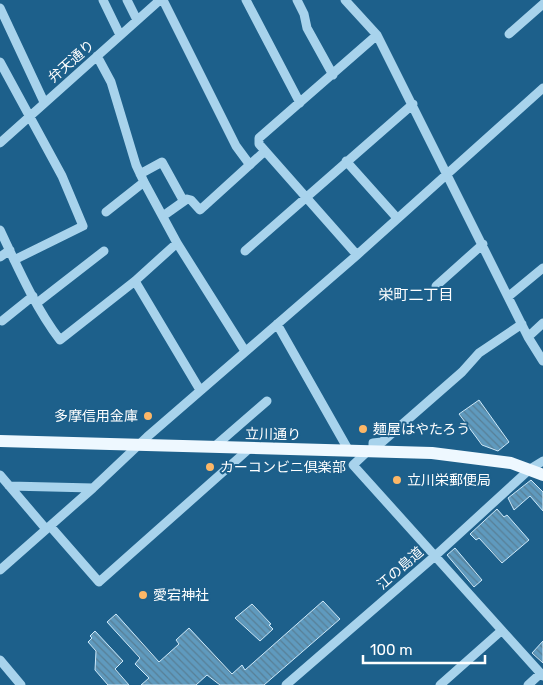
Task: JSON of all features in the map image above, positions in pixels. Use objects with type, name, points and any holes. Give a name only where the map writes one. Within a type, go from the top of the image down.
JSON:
[{"type":"main road","name":"立川通り","points":[[0,441],[371,451],[466,456],[511,463],[543,475]]},
{"type":"street","points":[[103,0],[120,35]]},
{"type":"street","points":[[127,0],[137,20]]},
{"type":"street","points":[[161,0],[236,146],[250,165]]},
{"type":"street","name":"弁天通り","points":[[0,143],[161,0]]},
{"type":"street","points":[[246,0],[300,103]]},
{"type":"street","points":[[297,0],[304,14],[307,28],[333,75]]},
{"type":"street","points":[[345,0],[377,34],[528,336],[543,361]]},
{"type":"street","points":[[509,34],[543,4]]},
{"type":"street","points":[[0,8],[44,102]]},
{"type":"street","points":[[357,255],[258,144],[259,138],[333,75],[377,34]]},
{"type":"street","points":[[97,56],[112,82],[142,178],[177,243],[245,351]]},
{"type":"street","points":[[0,62],[62,176],[83,226],[14,260]]},
{"type":"street","points":[[0,570],[200,390],[357,255],[543,88]]},
{"type":"street","points":[[245,252],[346,161],[413,104]]},
{"type":"street","points":[[162,216],[183,200],[191,200],[200,210],[265,151]]},
{"type":"street","points":[[346,161],[397,218]]},
{"type":"street","points":[[106,212],[162,162],[183,200]]},
{"type":"street","points":[[0,230],[47,323],[60,340],[135,281],[177,243]]},
{"type":"street","points":[[436,286],[483,244]]},
{"type":"street","points":[[0,258],[10,250]]},
{"type":"street","points":[[2,321],[104,252]]},
{"type":"street","points":[[509,296],[543,268]]},
{"type":"street","points":[[135,281],[200,390]]},
{"type":"street","points":[[277,324],[349,451]]},
{"type":"street","points":[[522,324],[479,353],[462,372],[382,442],[373,443],[371,451],[354,465],[542,675],[528,685]]},
{"type":"street","points":[[528,336],[543,324]]},
{"type":"street","points":[[214,447],[267,402]]},
{"type":"street","points":[[0,475],[99,582],[250,448]]},
{"type":"street","name":"江の島道","points":[[286,685],[435,556],[530,469],[543,461]]},
{"type":"street","points":[[9,486],[93,488]]},
{"type":"street","points":[[440,685],[501,631]]},
{"type":"street","points":[[0,660],[22,685]]},
{"type":"building","points":[[479,400],[509,442],[498,451],[482,445],[459,414]]},
{"type":"building","points":[[531,480],[543,492],[543,511],[530,496],[514,510],[508,498]]},
{"type":"building","points":[[497,509],[504,517],[507,515],[529,540],[502,563],[479,538],[476,540],[470,534]]},
{"type":"building","points":[[455,548],[482,580],[474,587],[447,555]]},
{"type":"building","points":[[323,601],[340,619],[264,685],[220,685],[207,675],[196,685],[141,685],[149,678],[135,664],[140,658],[107,622],[116,614],[159,662],[179,644],[176,640],[189,628],[232,674],[242,665],[245,670]]},
{"type":"building","points":[[252,604],[271,624],[269,625],[273,629],[260,641],[235,618]]},
{"type":"building","points":[[95,631],[123,661],[115,669],[129,685],[108,685],[95,670],[96,651],[88,642],[92,638],[90,636]]},
{"type":"building","points":[[543,641],[543,663],[532,653]]},
{"type":"place","name":"多摩信用金庫","points":[[148,416]]},
{"type":"place","name":"麺屋はやたろう","points":[[363,429]]},
{"type":"place","name":"カーコンビニ倶楽部","points":[[210,467]]},
{"type":"place","name":"立川栄郵便局","points":[[397,480]]},
{"type":"place","name":"愛宕神社","points":[[143,595]]},
{"type":"district","name":"栄町二丁目","points":[[416,295]]}]
